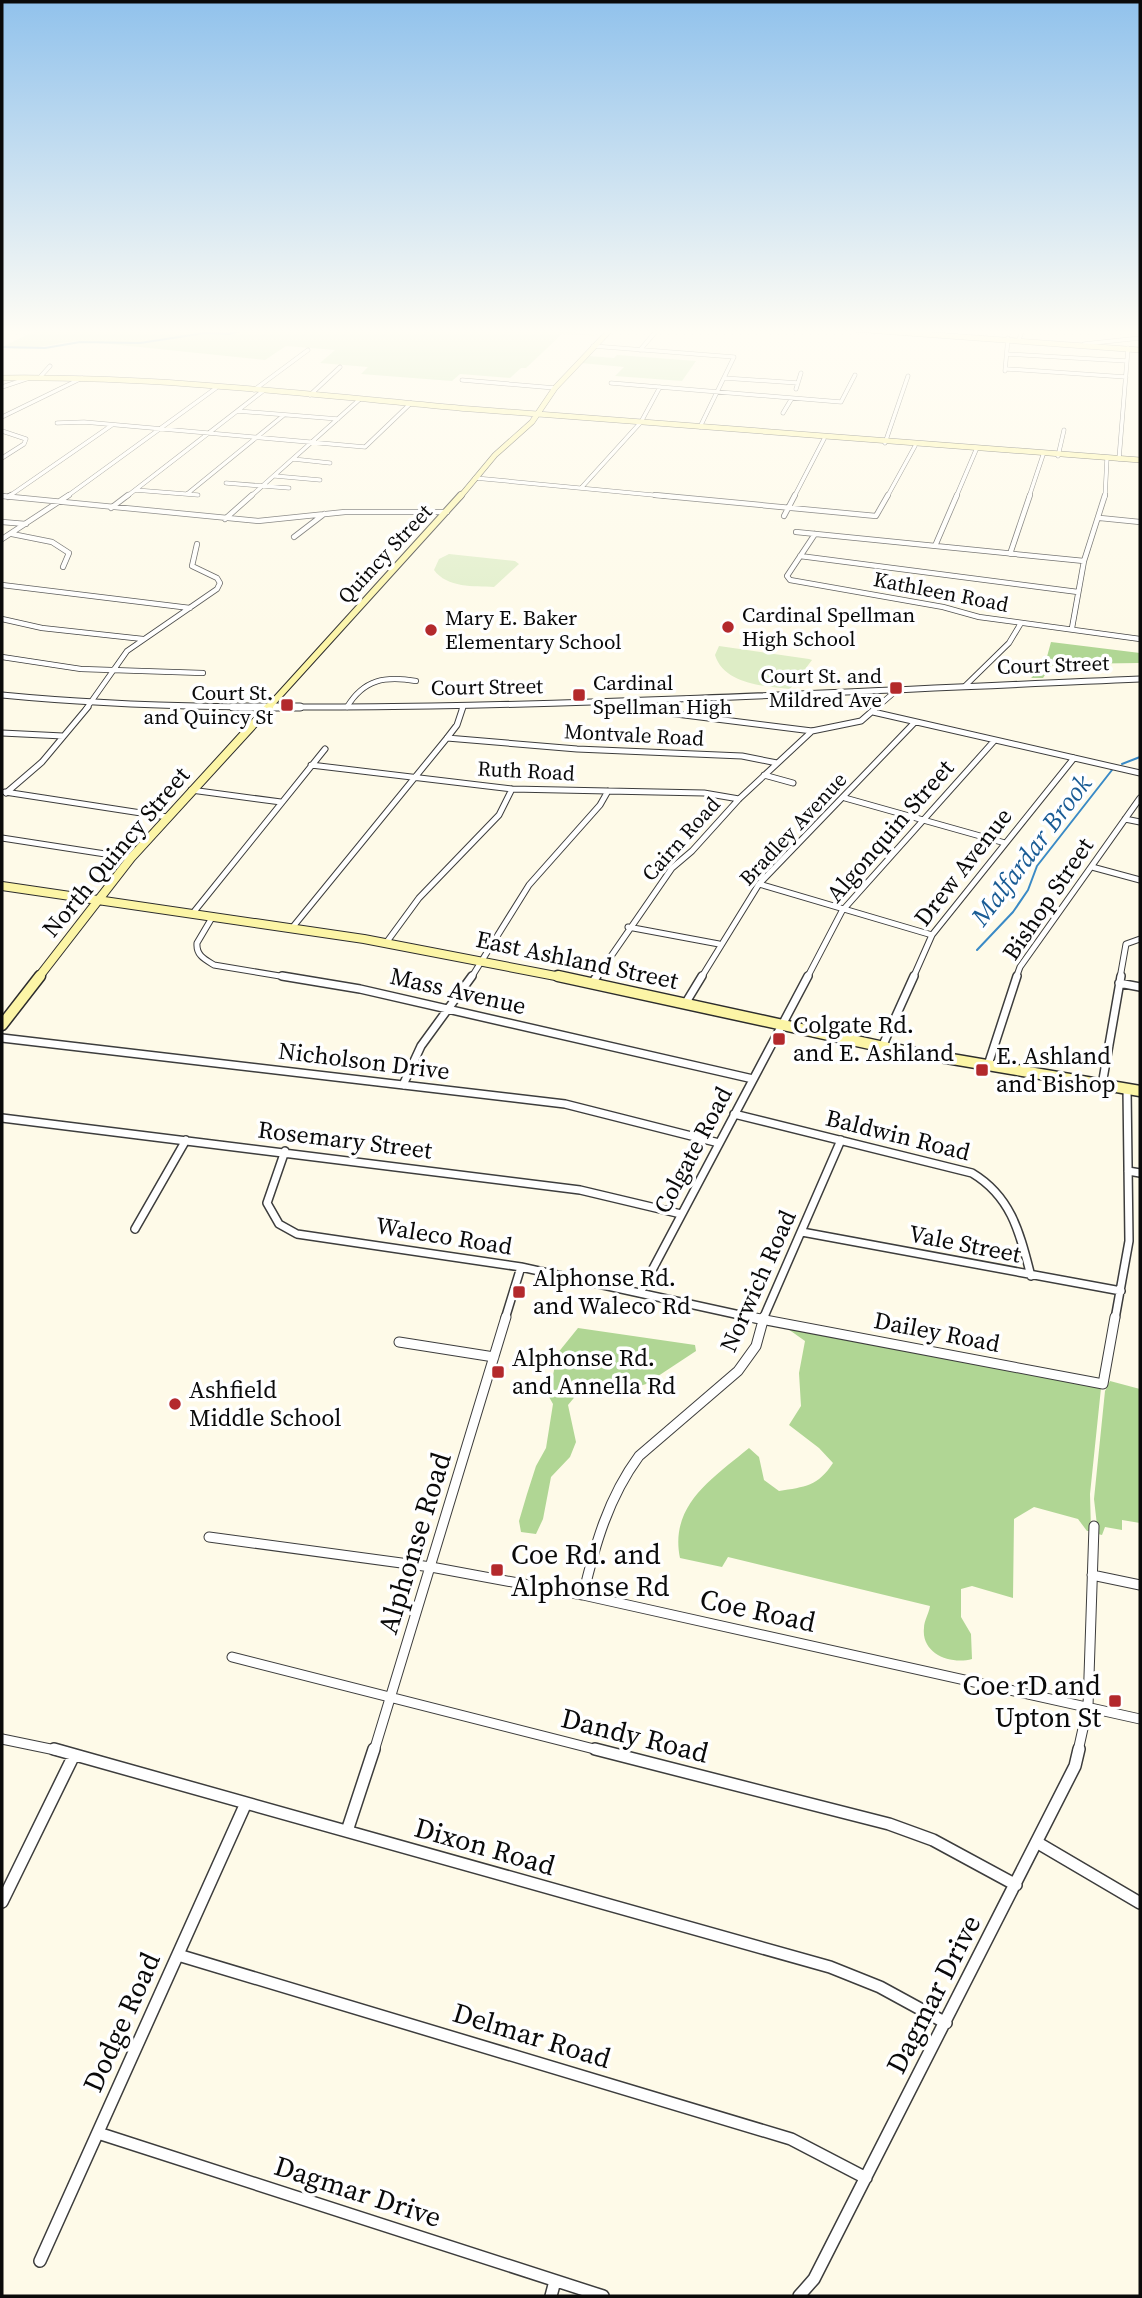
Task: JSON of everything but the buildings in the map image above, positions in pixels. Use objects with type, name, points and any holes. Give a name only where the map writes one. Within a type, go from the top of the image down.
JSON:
[{"type":"main road","name":"Quincy Street","points":[[265,708],[447,512],[475,478],[517,436]]},
{"type":"main road","points":[[796,436],[1140,460]]},
{"type":"main road","name":"North Quincy Street","points":[[2,1025],[131,858],[265,708]]},
{"type":"main road","name":"East Ashland Street","points":[[2,886],[386,943],[592,983],[987,1068],[1140,1091]]},
{"type":"street","points":[[2,458],[24,444],[26,439],[18,436]]},
{"type":"street","points":[[5,497],[96,436]]},
{"type":"street","points":[[2,539],[59,502],[150,436]]},
{"type":"street","points":[[111,508],[204,436]]},
{"type":"street","points":[[240,436],[365,447],[377,436]]},
{"type":"street","points":[[225,519],[319,436]]},
{"type":"street","points":[[582,487],[627,436]]},
{"type":"street","points":[[886,443],[888,436]]},
{"type":"street","points":[[1058,456],[1063,436]]},
{"type":"street","points":[[1119,459],[1121,436]]},
{"type":"street","points":[[187,494],[257,438]]},
{"type":"street","points":[[785,516],[824,439]]},
{"type":"street","points":[[475,478],[876,516],[915,446]]},
{"type":"street","points":[[935,546],[976,450]]},
{"type":"street","points":[[1010,554],[1043,455]]},
{"type":"street","points":[[1072,628],[1084,561],[1100,518],[1107,489],[1107,458]]},
{"type":"street","points":[[293,460],[330,463]]},
{"type":"street","points":[[275,476],[320,480]]},
{"type":"street","points":[[226,483],[289,488]]},
{"type":"street","points":[[135,490],[198,495]]},
{"type":"street","points":[[5,497],[225,519],[276,521],[325,514],[447,512]]},
{"type":"street","points":[[294,537],[325,514]]},
{"type":"street","points":[[1100,518],[1140,522]]},
{"type":"street","points":[[2,522],[27,524]]},
{"type":"street","points":[[796,532],[1084,561]]},
{"type":"street","points":[[12,534],[60,545],[69,553],[63,567]]},
{"type":"street","name":"Kathleen Road","points":[[815,534],[788,576],[794,581],[1021,624],[1072,628],[1140,639]]},
{"type":"street","points":[[4,792],[42,762],[92,702],[127,651],[217,589],[220,583],[217,578],[192,566],[197,544]]},
{"type":"street","points":[[800,556],[1078,592]]},
{"type":"street","points":[[2,585],[190,608]]},
{"type":"street","points":[[2,619],[43,628],[144,639]]},
{"type":"street","points":[[965,686],[1009,643],[1021,624]]},
{"type":"street","points":[[2,657],[82,669],[203,673]]},
{"type":"street","points":[[347,707],[370,680],[386,677],[416,681]]},
{"type":"street","name":"Court Street","points":[[2,695],[92,702],[265,708],[463,706],[1140,679]]},
{"type":"street","points":[[600,702],[610,706],[813,731],[849,725],[873,712],[898,689]]},
{"type":"street","points":[[292,928],[447,738],[457,725],[463,706]]},
{"type":"street","points":[[873,712],[1140,774]]},
{"type":"street","name":"Bradley Avenue","points":[[685,1004],[719,944],[758,884],[845,798],[915,722]]},
{"type":"street","name":"Cairn Road","points":[[592,983],[671,868],[692,851],[739,799],[813,731]]},
{"type":"street","points":[[2,733],[63,736]]},
{"type":"street","name":"Montvale Road","points":[[447,738],[577,749],[742,756],[777,763]]},
{"type":"street","name":"Algonquin Street","points":[[781,1025],[842,911],[994,741]]},
{"type":"street","points":[[193,913],[325,749]]},
{"type":"street","name":"Drew Avenue","points":[[882,1047],[932,934],[1074,758]]},
{"type":"street","name":"Ruth Road","points":[[311,765],[512,789],[704,793],[739,799]]},
{"type":"street","points":[[764,775],[793,783]]},
{"type":"street","points":[[386,943],[419,898],[499,815],[512,789]]},
{"type":"street","points":[[191,790],[281,802]]},
{"type":"street","points":[[403,1085],[421,1046],[483,961],[529,885],[600,805],[608,791]]},
{"type":"street","points":[[4,792],[167,817]]},
{"type":"street","name":"Bishop Street","points":[[987,1068],[1020,967],[1140,797]]},
{"type":"street","points":[[845,798],[1005,843]]},
{"type":"street","points":[[1125,819],[1140,822]]},
{"type":"street","points":[[2,838],[131,858]]},
{"type":"street","points":[[1092,867],[1140,880]]},
{"type":"street","points":[[758,884],[842,911],[932,934]]},
{"type":"street","name":"Mass Avenue","points":[[213,916],[200,933],[196,947],[199,955],[214,965],[360,989],[753,1079]]},
{"type":"street","points":[[628,927],[719,944]]},
{"type":"street","points":[[1102,1085],[1126,944],[1140,939]]},
{"type":"street","points":[[1119,983],[1140,987]]},
{"type":"street","name":"Colgate Road","points":[[640,1293],[781,1025]]},
{"type":"street","name":"Nicholson Drive","points":[[2,1038],[565,1104],[719,1143]]},
{"type":"street","points":[[1121,1291],[1129,1241],[1127,1089]]},
{"type":"street","name":"Baldwin Road","points":[[734,1114],[953,1166],[983,1177],[999,1190],[1011,1210],[1031,1276]]},
{"type":"street","name":"Rosemary Street","points":[[2,1118],[285,1151],[580,1191],[681,1214]]},
{"type":"street","points":[[135,1229],[186,1140]]},
{"type":"street","name":"Norwich Road","points":[[583,1595],[603,1514],[626,1472],[639,1456],[738,1371],[755,1346],[767,1305],[841,1140]]},
{"type":"street","name":"Waleco Road","points":[[285,1151],[267,1203],[279,1224],[298,1234],[521,1267],[762,1320]]},
{"type":"street","points":[[1128,1171],[1140,1173]]},
{"type":"street","name":"Vale Street","points":[[802,1232],[1121,1291]]},
{"type":"street","name":"Alphonse Road","points":[[347,1831],[392,1696],[521,1267]]},
{"type":"street","name":"Dailey Road","points":[[762,1320],[1103,1384],[1121,1291]]},
{"type":"street","points":[[399,1342],[494,1357]]},
{"type":"street","name":"Dagmar Drive","points":[[799,2296],[814,2279],[1075,1766],[1088,1706],[1094,1526]]},
{"type":"street","name":"Coe Road","points":[[209,1537],[431,1567],[583,1595],[1140,1719]]},
{"type":"street","points":[[1092,1575],[1140,1585]]},
{"type":"street","name":"Dandy Road","points":[[232,1657],[889,1824],[933,1840],[1016,1885]]},
{"type":"street","name":"Dixon Road","points":[[2,1739],[74,1755],[830,1967],[880,1987],[946,2023]]},
{"type":"street","points":[[2,1902],[74,1755]]},
{"type":"street","name":"Dodge Road","points":[[40,2262],[246,1803]]},
{"type":"street","points":[[1038,1843],[1140,1903]]},
{"type":"street","name":"Delmar Road","points":[[178,1955],[791,2138],[866,2178]]},
{"type":"street","name":"Dagmar Drive","points":[[98,2133],[603,2296]]},
{"type":"street","points":[[551,2296],[555,2281]]},
{"type":"green space","points":[[449,554],[515,561],[519,564],[494,587],[461,585],[446,580],[434,570],[439,559]]},
{"type":"green space","points":[[1051,642],[1140,653],[1140,663],[1063,664],[1051,666],[1043,678],[1031,678],[1045,664]]},
{"type":"green space","points":[[719,646],[812,660],[790,689],[768,686],[746,682],[727,672],[715,655]]},
{"type":"green space","points":[[578,1328],[695,1345],[696,1351],[646,1384],[615,1394],[599,1381],[583,1387],[568,1405],[576,1442],[570,1457],[551,1477],[543,1519],[536,1534],[521,1532],[519,1521],[527,1494],[536,1466],[546,1448],[553,1404],[549,1397],[557,1354]]},
{"type":"green space","points":[[788,1329],[1101,1388],[1090,1494],[1091,1531],[1087,1531],[1078,1519],[1034,1507],[1014,1519],[1013,1598],[972,1586],[961,1589],[961,1617],[971,1634],[972,1659],[947,1659],[939,1656],[927,1645],[924,1628],[930,1606],[728,1557],[722,1567],[680,1558],[678,1539],[688,1508],[708,1482],[749,1448],[759,1457],[764,1480],[779,1491],[816,1481],[833,1463],[819,1448],[789,1425],[801,1406],[799,1373],[805,1341]]},
{"type":"green space","points":[[1110,1381],[1140,1389],[1140,1523],[1122,1520],[1122,1530],[1105,1527],[1102,1535],[1098,1534],[1094,1499],[1105,1391]]},
{"type":"waterway","name":"Malfardar Brook","points":[[1122,764],[1140,757]]},
{"type":"waterway","name":"Malfardar Brook","points":[[977,950],[1013,912],[1028,890],[1037,866],[1112,770]]},
{"type":"place","name":"Cardinal Spellman High School","points":[[728,627]]},
{"type":"place","name":"Mary E. Baker Elementary School","points":[[431,630]]},
{"type":"place","name":"Court St. and Mildred Ave","points":[[896,688]]},
{"type":"place","name":"Cardinal Spellman High","points":[[579,695]]},
{"type":"place","name":"Court St. and Quincy St","points":[[287,705]]},
{"type":"place","name":"Colgate Rd. and E. Ashland","points":[[779,1039]]},
{"type":"place","name":"E. Ashland and Bishop","points":[[982,1070]]},
{"type":"place","name":"Alphonse Rd. and Waleco Rd","points":[[519,1292]]},
{"type":"place","name":"Alphonse Rd. and Annella Rd","points":[[498,1372]]},
{"type":"place","name":"Ashfield Middle School","points":[[175,1404]]},
{"type":"place","name":"Coe Rd. and Alphonse Rd","points":[[497,1570]]},
{"type":"place","name":"Coe rD and Upton St","points":[[1115,1701]]}]
